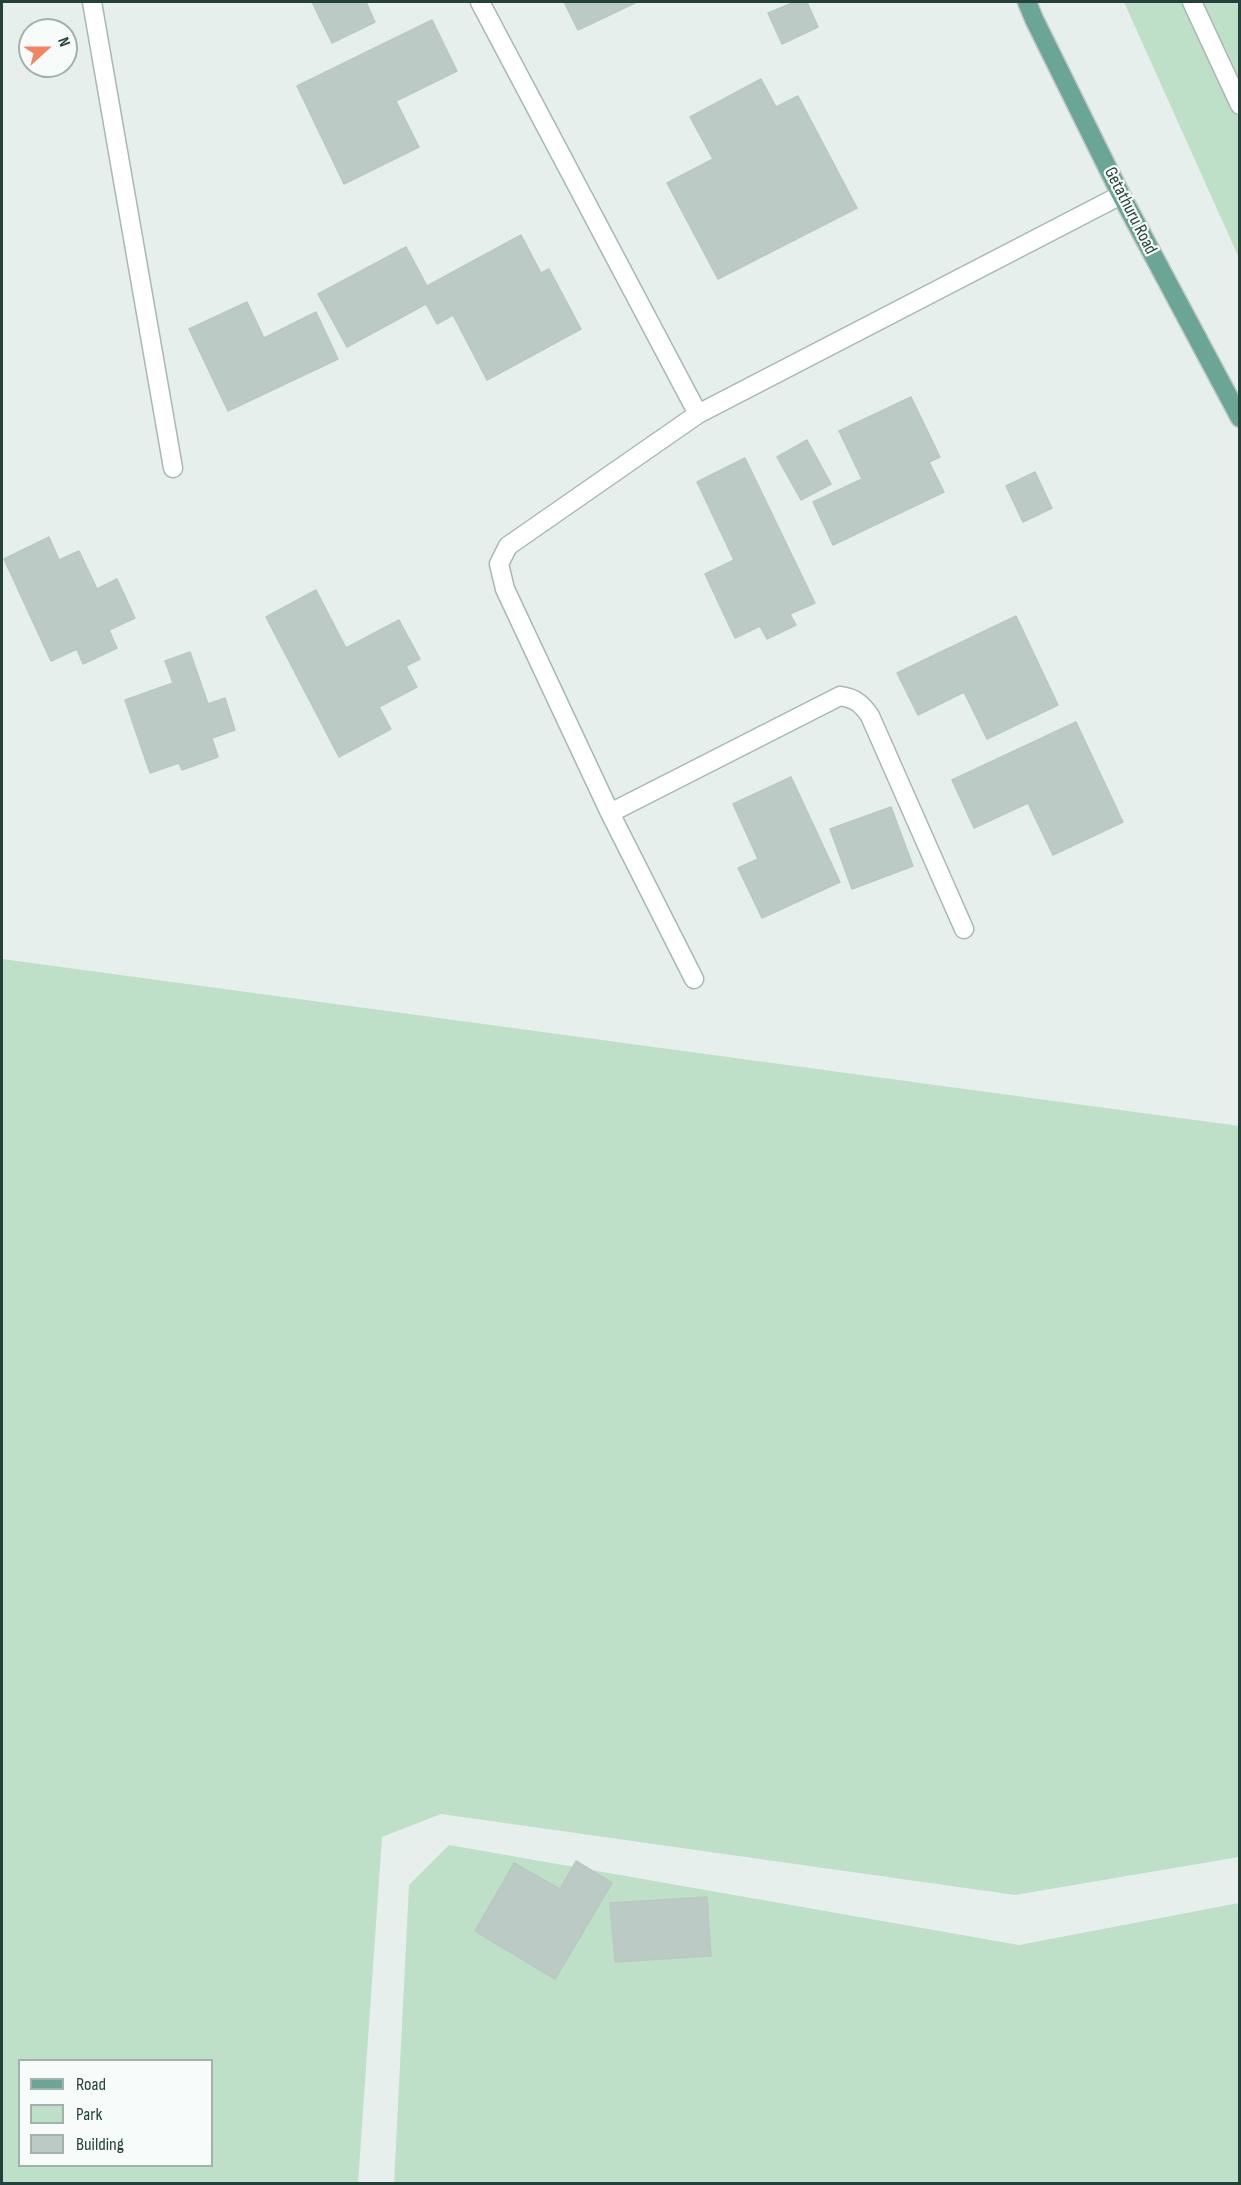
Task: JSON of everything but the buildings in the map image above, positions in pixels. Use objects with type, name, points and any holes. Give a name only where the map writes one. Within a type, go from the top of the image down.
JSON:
[{"type":"main road","name":"Getathuru Road","points":[[1028,2],[1034,19],[1121,195],[1239,418]]},
{"type":"street","points":[[92,2],[172,468]]},
{"type":"street","points":[[480,2],[698,414]]},
{"type":"street","points":[[1192,2],[1239,105]]},
{"type":"street","points":[[694,979],[610,813],[505,589],[499,564],[508,546],[698,414],[1121,195]]},
{"type":"street","points":[[610,813],[840,696],[847,697],[856,700],[870,716],[964,929]]},
{"type":"green space","points":[[1124,2],[1239,2],[1239,258]]},
{"type":"green space","points":[[2,959],[1239,1126],[1239,1857],[1015,1895],[441,1814],[382,1837],[358,2183],[2,2183]]},
{"type":"green space","points":[[449,1845],[1019,1945],[1239,1903],[1239,2183],[394,2184],[409,1885]]}]
